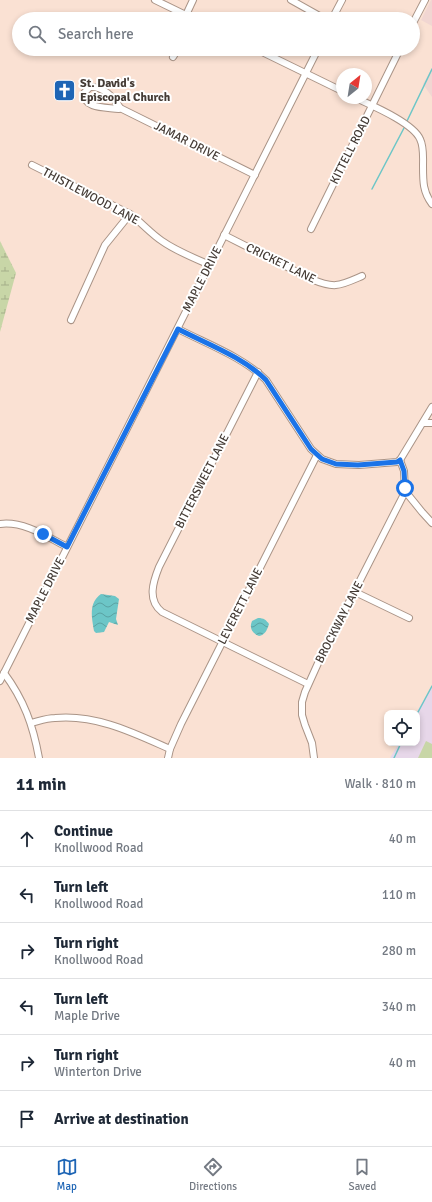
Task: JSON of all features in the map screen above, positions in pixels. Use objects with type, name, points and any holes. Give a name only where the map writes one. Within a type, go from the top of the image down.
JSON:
[{"type":"street","points":[[155,0],[180,12]]},
{"type":"street","points":[[187,12],[193,0]]},
{"type":"street","points":[[291,0],[312,12]]},
{"type":"street","points":[[336,12],[342,0]]},
{"type":"street","points":[[419,12],[425,0]]},
{"type":"street","points":[[271,56],[336,88]]},
{"type":"street","name":"MAPLE DRIVE","points":[[0,681],[314,56]]},
{"type":"street","name":"KITTELL ROAD","points":[[311,229],[397,56]]},
{"type":"street","name":"JAMAR DRIVE","points":[[120,108],[108,94],[95,86],[90,87],[84,93],[84,98],[87,103],[94,106],[120,108],[255,175]]},
{"type":"street","points":[[368,104],[406,124],[415,131],[420,138],[423,152],[423,184],[427,197],[432,204]]},
{"type":"street","name":"THISTLEWOOD LANE","points":[[32,165],[130,214],[169,246],[210,266]]},
{"type":"street","points":[[71,320],[105,245],[130,214]]},
{"type":"street","name":"CRICKET LANE","points":[[224,235],[322,284],[336,286],[362,276]]},
{"type":"street","points":[[178,329],[232,356],[258,372],[266,380],[311,449],[322,459],[336,464],[358,465],[397,462],[400,460],[432,407]]},
{"type":"street","name":"BITTERSWEET LANE","points":[[222,641],[162,612],[156,606],[152,592],[153,581],[258,372]]},
{"type":"street","points":[[423,422],[432,423]]},
{"type":"street","name":"LEVERETT LANE","points":[[168,758],[170,749],[222,641],[317,455]]},
{"type":"street","points":[[400,460],[404,471],[405,491],[432,523]]},
{"type":"street","name":"BROCKWAY LANE","points":[[314,758],[312,743],[302,716],[302,702],[308,684],[405,491]]},
{"type":"street","points":[[0,524],[13,523],[26,526],[67,547]]},
{"type":"street","points":[[354,592],[409,618]]},
{"type":"street","points":[[222,641],[308,684]]},
{"type":"street","points":[[4,673],[12,683],[24,706],[31,723],[39,758]]},
{"type":"street","points":[[31,723],[55,718],[87,719],[104,722],[130,731],[170,749]]},
{"type":"shaded area","points":[[432,0],[432,26],[421,20]]},
{"type":"shaded area","points":[[432,68],[432,97],[423,84]]},
{"type":"shaded area","points":[[432,686],[432,758],[390,758],[397,746],[420,746],[420,710],[418,710]]},
{"type":"green space","points":[[0,241],[16,273],[0,332]]},
{"type":"green space","points":[[426,741],[432,744],[432,758],[418,758]]},
{"type":"water","points":[[101,594],[115,596],[119,599],[116,619],[118,625],[109,622],[104,632],[96,633],[94,631],[92,621],[92,611],[94,602]]},
{"type":"water","points":[[262,618],[269,624],[266,632],[259,636],[253,632],[251,628],[252,621]]},
{"type":"waterway","points":[[407,121],[432,69]]},
{"type":"waterway","points":[[372,189],[404,128]]},
{"type":"waterway","points":[[419,710],[432,686]]},
{"type":"waterway","points":[[394,758],[400,746]]},
{"type":"place","name":"St. David's Episcopal Church","points":[[64,90]]},
{"type":"route","points":[[43,534],[67,547],[178,329],[254,368],[266,380],[311,449],[322,459],[336,464],[358,465],[397,462],[400,460],[404,471],[405,488]]}]
